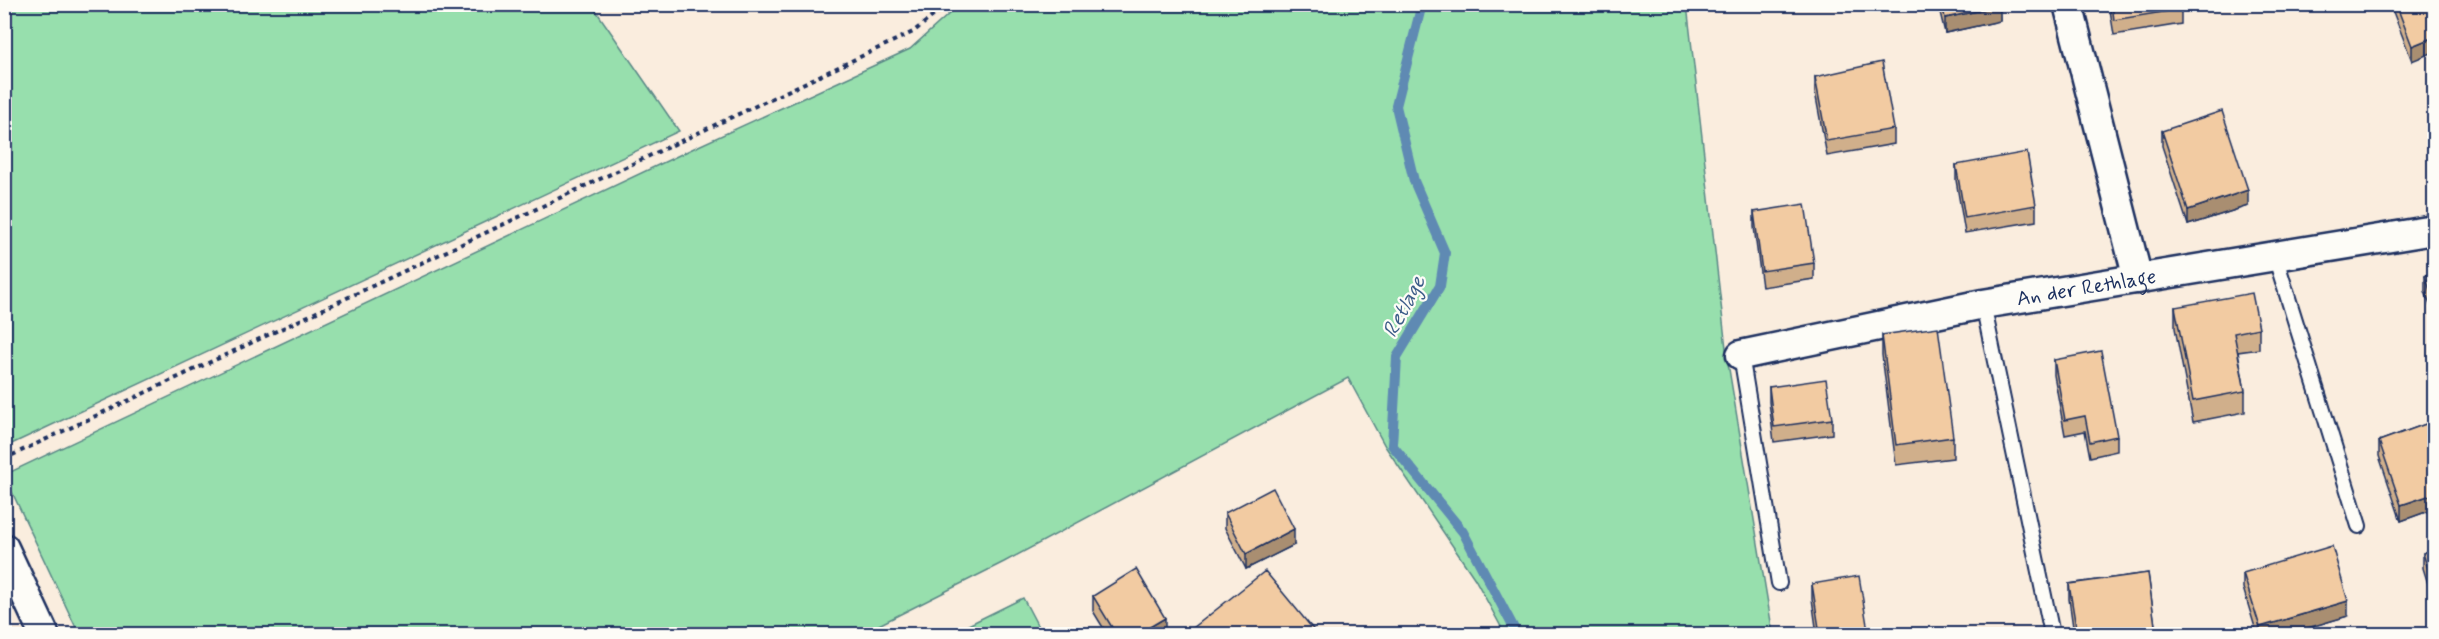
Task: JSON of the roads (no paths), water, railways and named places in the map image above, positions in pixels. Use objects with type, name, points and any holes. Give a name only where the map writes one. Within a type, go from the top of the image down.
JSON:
[{"type":"street","points":[[2068,4],[2138,279]]},
{"type":"street","name":"An der Rethlage","points":[[1741,355],[1983,304],[2434,230]]},
{"type":"street","points":[[4,548],[44,634]]},
{"type":"lane","points":[[2275,256],[2359,526]]},
{"type":"lane","points":[[1983,304],[2052,634]]},
{"type":"lane","points":[[1741,355],[1779,583]]},
{"type":"waterway","name":"Retlage","points":[[1422,4],[1396,106],[1414,181],[1445,253],[1440,286],[1397,357],[1392,445],[1463,532],[1517,634]]}]
